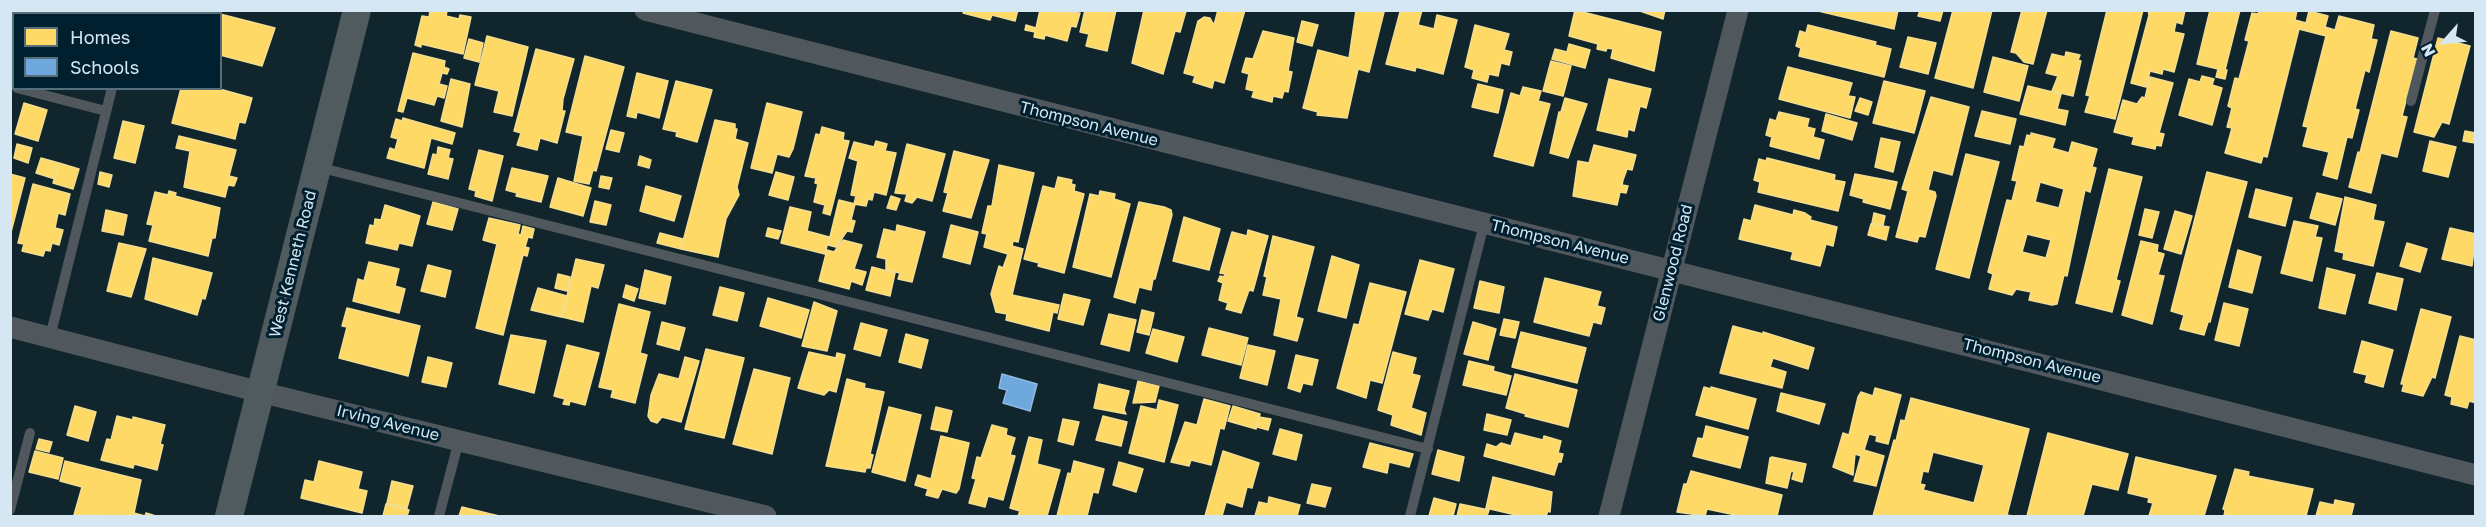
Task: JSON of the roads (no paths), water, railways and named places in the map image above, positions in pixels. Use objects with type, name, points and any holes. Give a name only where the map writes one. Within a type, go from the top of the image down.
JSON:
[{"type":"street","name":"West Kenneth Road","points":[[229,516],[357,10]]},
{"type":"street","name":"Thompson Avenue","points":[[645,10],[1484,224],[1672,269],[2475,475]]},
{"type":"street","name":"Glenwood Road","points":[[1609,516],[1738,10]]},
{"type":"street","name":"Irving Avenue","points":[[10,327],[260,392],[766,516]]},
{"type":"lane","points":[[2411,101],[2435,10]]},
{"type":"lane","points":[[22,90],[106,111]]},
{"type":"lane","points":[[50,337],[111,90]]},
{"type":"lane","points":[[318,167],[1428,449]]},
{"type":"lane","points":[[1410,516],[1484,224]]},
{"type":"lane","points":[[10,510],[30,433]]},
{"type":"lane","points":[[440,516],[459,440]]}]
